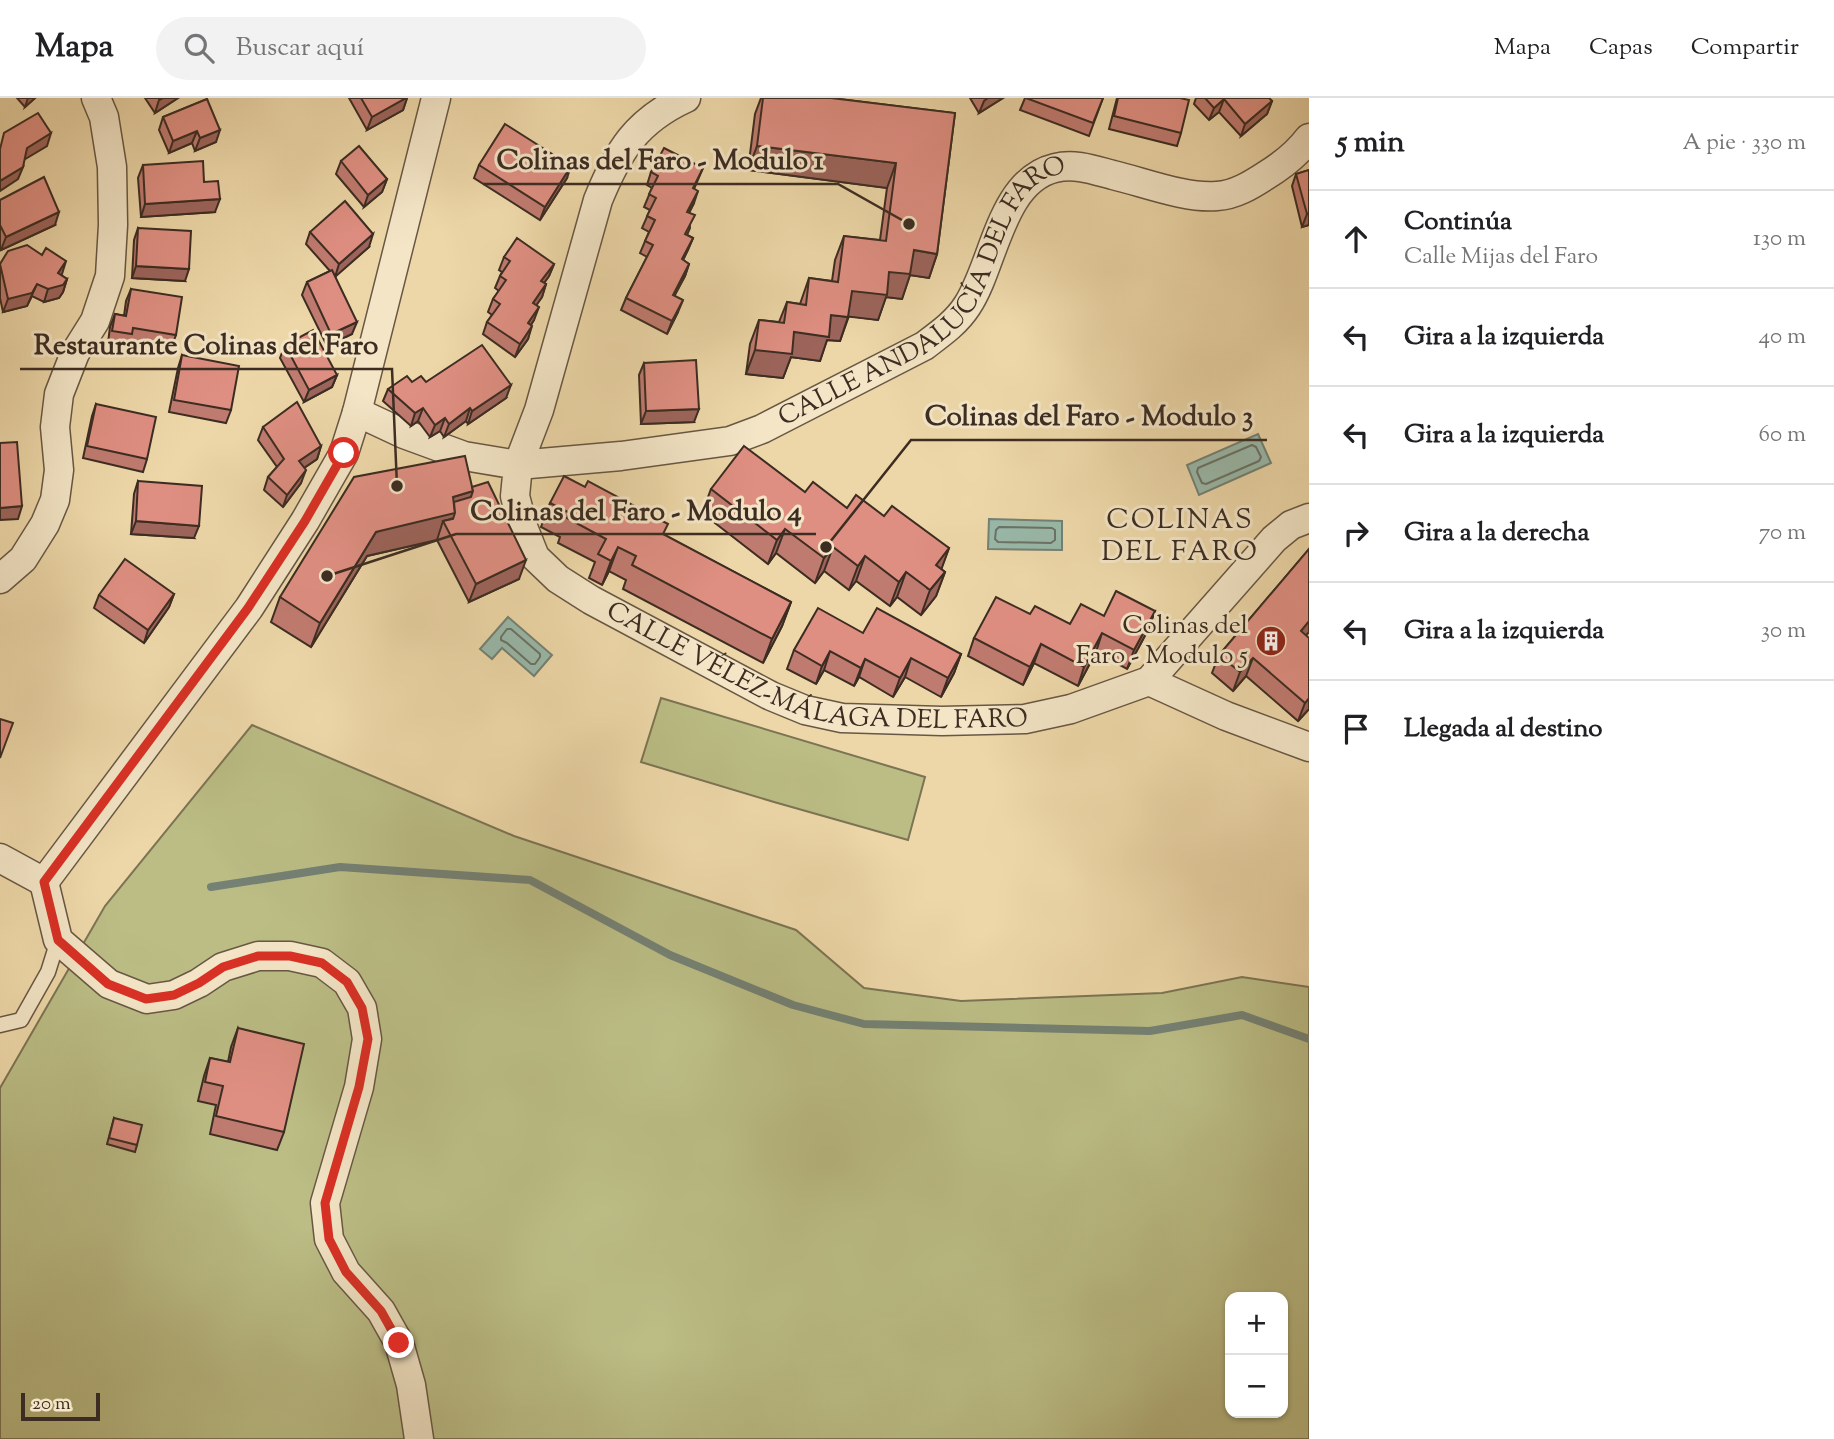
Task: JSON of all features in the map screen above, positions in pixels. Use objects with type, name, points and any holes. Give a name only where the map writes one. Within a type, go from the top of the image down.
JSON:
[{"type":"street","points":[[0,579],[23,559],[45,524],[55,500],[60,470],[55,427],[58,394],[75,352],[95,321],[110,276],[112,167],[104,117],[96,98]]},
{"type":"street","points":[[44,882],[248,608],[305,521],[344,453],[436,98]]},
{"type":"street","name":"CALLE VÉLEZ-MÁLAGA DEL FARO","points":[[686,98],[667,106],[641,125],[624,146],[608,174],[598,200],[539,410],[518,465],[515,496],[523,527],[535,557],[558,579],[591,600],[771,696],[805,710],[842,718],[942,721],[1025,719],[1071,709],[1149,681],[1274,538],[1292,525],[1309,518]]},
{"type":"street","name":"CALLE ANDALUCÍA DEL FARO","points":[[518,465],[621,456],[730,441],[762,429],[924,346],[948,328],[967,307],[979,285],[1010,208],[1035,176],[1055,168],[1079,166],[1191,195],[1218,196],[1244,189],[1284,164],[1309,138]]},
{"type":"street","points":[[357,411],[404,434],[464,456],[518,465]]},
{"type":"street","points":[[1149,681],[1226,716],[1309,747]]},
{"type":"street","points":[[0,858],[44,882],[58,940],[108,984],[146,999],[174,995],[223,967],[258,956],[290,956],[322,963],[347,982],[362,1008],[368,1039],[359,1087],[325,1203],[329,1239],[346,1272],[381,1311],[399,1343],[411,1385],[419,1439]]},
{"type":"lane","points":[[0,1025],[21,1020],[48,972],[58,940]]},
{"type":"green space","points":[[661,698],[925,777],[908,840],[641,762]]},
{"type":"green space","points":[[252,725],[514,836],[796,930],[864,988],[961,1001],[1162,993],[1242,977],[1309,987],[1309,1439],[0,1439],[0,1088],[105,906]]},
{"type":"water","points":[[1258,434],[1271,463],[1199,495],[1187,465]]},
{"type":"water","points":[[989,519],[1062,521],[1062,550],[988,549]]},
{"type":"water","points":[[508,617],[552,655],[534,676],[502,648],[492,659],[480,649]]},
{"type":"building","points":[[361,98],[406,98],[372,117]]},
{"type":"building","points":[[763,98],[831,98],[955,113],[937,254],[914,250],[910,274],[889,272],[887,295],[852,291],[848,317],[831,315],[829,337],[794,332],[792,354],[755,350],[759,320],[784,323],[787,302],[806,305],[809,278],[838,282],[844,236],[886,241],[896,163],[757,146]]},
{"type":"building","points":[[1026,98],[1103,98],[1093,123]]},
{"type":"building","points":[[1118,98],[1189,100],[1181,133],[1114,116]]},
{"type":"building","points":[[1205,98],[1269,98],[1272,101],[1245,124],[1224,99],[1214,108]]},
{"type":"building","points":[[207,99],[220,130],[200,138],[197,131],[173,141],[163,117]]},
{"type":"building","points":[[38,113],[51,133],[27,148],[23,167],[0,181],[0,149],[4,133]]},
{"type":"building","points":[[505,124],[571,166],[545,207],[479,165]]},
{"type":"building","points":[[359,146],[387,179],[368,195],[341,161]]},
{"type":"building","points":[[664,148],[703,168],[693,188],[698,191],[687,212],[695,215],[685,234],[693,238],[682,259],[689,264],[673,295],[683,300],[672,321],[626,298],[653,245],[645,241],[655,220],[647,216],[656,198],[649,194],[658,176],[651,172]]},
{"type":"building","points":[[203,161],[204,182],[218,181],[220,199],[145,204],[143,165]]},
{"type":"building","points":[[1309,170],[1309,213],[1307,214],[1296,174]]},
{"type":"building","points":[[44,177],[59,212],[6,237],[0,225],[0,200]]},
{"type":"building","points":[[345,201],[373,234],[339,264],[310,232]]},
{"type":"building","points":[[138,228],[191,231],[189,269],[136,266]]},
{"type":"building","points":[[517,238],[554,264],[541,281],[546,284],[533,303],[539,307],[528,323],[532,326],[520,344],[487,322],[500,304],[493,299],[506,280],[500,276],[510,261],[504,257]]},
{"type":"building","points":[[27,245],[42,255],[46,248],[66,261],[58,273],[67,279],[63,285],[48,289],[37,284],[32,293],[8,299],[0,264],[8,251]]},
{"type":"building","points":[[332,270],[357,322],[331,334],[307,282]]},
{"type":"building","points":[[131,289],[182,297],[176,335],[133,328],[132,334],[112,331],[115,314],[126,316]]},
{"type":"building","points":[[313,330],[337,375],[309,390],[285,345]]},
{"type":"building","points":[[482,345],[511,385],[472,411],[470,408],[449,424],[445,418],[435,425],[423,408],[415,413],[388,389],[407,376],[412,382],[421,376],[426,382]]},
{"type":"building","points":[[182,355],[239,366],[231,410],[174,400]]},
{"type":"building","points":[[696,360],[699,409],[646,411],[644,363]]},
{"type":"building","points":[[297,402],[321,446],[299,461],[306,470],[287,495],[268,477],[284,459],[263,427]]},
{"type":"building","points":[[96,404],[156,417],[147,459],[87,446]]},
{"type":"building","points":[[17,442],[22,506],[0,508],[0,443]]},
{"type":"building","points":[[744,446],[805,492],[813,482],[847,508],[856,495],[884,516],[892,506],[949,548],[936,565],[945,572],[930,590],[906,572],[899,582],[865,556],[858,566],[833,547],[824,558],[785,529],[777,540],[711,489]]},
{"type":"building","points":[[465,456],[473,491],[453,497],[455,513],[376,532],[320,623],[280,597],[354,477]]},
{"type":"building","points":[[564,476],[585,487],[588,481],[668,524],[663,534],[791,602],[772,639],[632,565],[636,556],[618,547],[611,561],[598,554],[606,539],[567,518],[570,513],[550,503]]},
{"type":"building","points":[[138,481],[202,486],[199,526],[136,521]]},
{"type":"building","points":[[488,482],[526,560],[476,584],[443,521],[453,519],[454,502],[471,497],[472,487]]},
{"type":"building","name":"Colinas del Faro - Modulo 5","points":[[1309,549],[1309,621],[1301,631],[1309,638],[1309,698],[1305,703],[1253,658],[1240,672],[1219,655]]},
{"type":"building","points":[[125,559],[174,594],[148,630],[99,595]]},
{"type":"building","points":[[1116,591],[1155,611],[1134,650],[1102,633],[1084,667],[1041,644],[1030,667],[974,638],[996,597],[1030,614],[1035,606],[1070,624],[1081,604],[1104,616]]},
{"type":"building","points":[[818,608],[863,633],[877,608],[961,654],[948,678],[911,658],[900,678],[865,659],[861,668],[830,651],[822,666],[794,650]]},
{"type":"building","points":[[0,719],[13,723],[0,758]]},
{"type":"building","points":[[238,1028],[304,1044],[284,1132],[216,1116],[223,1086],[205,1082],[210,1058],[230,1062]]},
{"type":"building","points":[[114,1118],[142,1125],[137,1145],[109,1138]]},
{"type":"waterway","points":[[211,887],[340,867],[530,880],[670,955],[793,1005],[864,1024],[1150,1031],[1242,1015],[1309,1039]]},
{"type":"place","name":"Colinas del Faro - Modulo 1","points":[[909,224]]},
{"type":"place","name":"Restaurante Colinas del Faro","points":[[397,486]]},
{"type":"place","name":"Colinas del Faro - Modulo 3","points":[[826,547]]},
{"type":"place","name":"Colinas del Faro - Modulo 4","points":[[327,576]]},
{"type":"place","name":"Colinas del Faro - Modulo 5","points":[[1271,641]]},
{"type":"district","name":"COLINAS DEL FARO","points":[[1180,537]]},
{"type":"route","points":[[344,453],[305,521],[248,608],[44,882],[58,940],[108,984],[146,999],[174,995],[223,967],[258,956],[290,956],[322,963],[347,982],[362,1008],[368,1039],[359,1087],[325,1203],[329,1239],[346,1272],[381,1311],[399,1343]]}]
